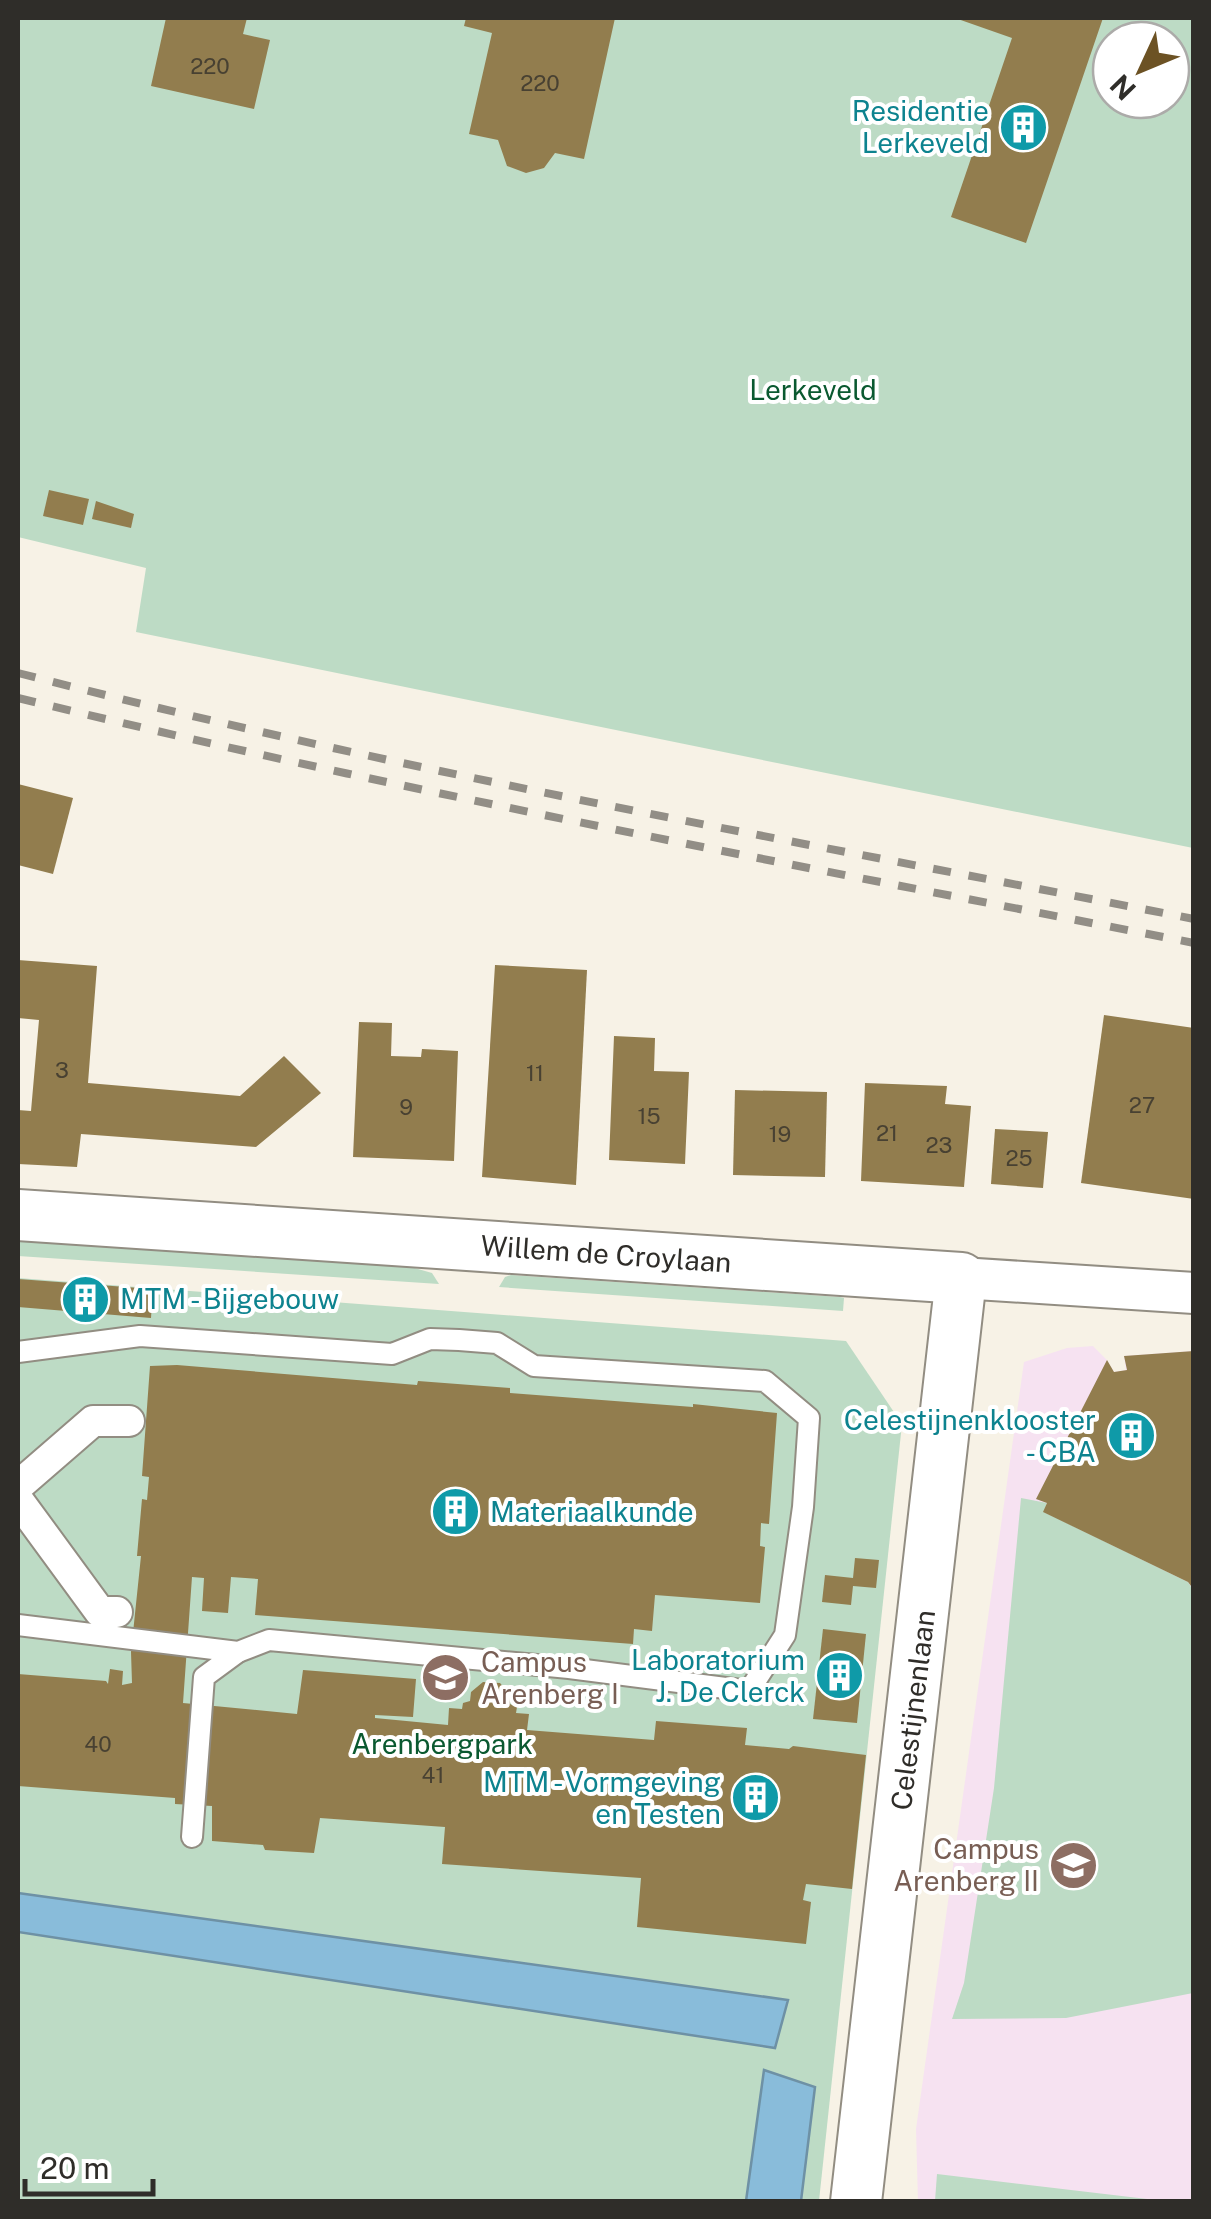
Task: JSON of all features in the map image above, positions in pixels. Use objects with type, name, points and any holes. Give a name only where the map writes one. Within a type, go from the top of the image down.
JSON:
[{"type":"street","name":"Willem de Croylaan","points":[[18,1215],[1194,1293]]},
{"type":"street","name":"Celestijnenlaan","points":[[856,2202],[961,1278]]},
{"type":"street","points":[[18,1486],[93,1420],[129,1421]]},
{"type":"street","points":[[18,1500],[100,1612],[117,1612]]},
{"type":"lane","points":[[18,1352],[140,1336],[392,1354],[430,1339],[497,1343],[534,1366],[766,1381],[809,1418],[803,1507],[785,1635],[749,1691],[569,1668],[269,1640],[238,1652],[204,1677],[192,1837]]},
{"type":"lane","points":[[18,1626],[238,1652]]},
{"type":"shaded area","name":"Campus Arenberg II","points":[[1093,1346],[1114,1372],[1126,1370],[1124,1356],[1193,1351],[1193,2201],[918,2202],[916,2129],[1024,1362],[1067,1348]]},
{"type":"green space","name":"Lerkeveld","points":[[18,18],[1193,18],[1193,848],[136,632],[146,568],[18,537]]},
{"type":"green space","points":[[18,1241],[411,1267],[432,1273],[439,1284],[18,1256]]},
{"type":"green space","points":[[511,1275],[840,1297],[844,1298],[843,1311],[499,1287]]},
{"type":"green space","name":"Arenbergpark","points":[[18,1278],[846,1341],[902,1424],[819,2201],[18,2201]]},
{"type":"green space","points":[[1021,1498],[1047,1503],[1044,1512],[1188,1582],[1193,1590],[1193,1993],[1066,2018],[952,2019],[964,1983],[994,1788]]},
{"type":"green space","points":[[937,2174],[1164,2201],[935,2201]]},
{"type":"water","points":[[18,1893],[788,2000],[775,2048],[18,1932]]},
{"type":"water","points":[[764,2070],[815,2087],[801,2201],[746,2201]]},
{"type":"building","points":[[166,18],[247,18],[243,34],[270,40],[254,109],[151,86]]},
{"type":"building","points":[[466,18],[615,18],[584,159],[555,153],[544,168],[526,173],[507,166],[498,140],[469,134],[492,33],[464,26]]},
{"type":"building","name":"Residentie Lerkeveld","points":[[955,18],[1103,18],[1091,20],[1091,53],[1026,243],[951,217],[1012,38]]},
{"type":"building","points":[[49,490],[89,499],[83,525],[43,516]]},
{"type":"building","points":[[96,501],[134,514],[131,528],[92,519]]},
{"type":"building","points":[[18,784],[73,798],[53,874],[18,865]]},
{"type":"building","points":[[18,960],[97,966],[88,1083],[240,1096],[284,1056],[321,1093],[256,1147],[81,1134],[77,1167],[18,1164],[18,1110],[31,1111],[39,1020],[18,1018]]},
{"type":"building","points":[[495,965],[587,970],[576,1185],[482,1177]]},
{"type":"building","points":[[1104,1015],[1194,1028],[1194,1199],[1081,1183]]},
{"type":"building","points":[[359,1022],[392,1023],[391,1056],[421,1057],[422,1049],[458,1051],[454,1161],[353,1157]]},
{"type":"building","points":[[614,1036],[655,1038],[654,1071],[689,1072],[685,1164],[609,1160]]},
{"type":"building","points":[[865,1083],[947,1086],[945,1104],[971,1106],[964,1187],[861,1181]]},
{"type":"building","points":[[735,1090],[827,1092],[825,1177],[733,1175]]},
{"type":"building","points":[[995,1129],[1048,1132],[1043,1188],[991,1184]]},
{"type":"building","name":"MTM - Bijgebouw","points":[[18,1279],[153,1289],[151,1318],[18,1307]]},
{"type":"building","name":"Celestijnenklooster - CBA","points":[[1194,1351],[1194,1590],[1188,1582],[1043,1512],[1047,1503],[1036,1499],[1107,1360],[1114,1372],[1127,1370],[1124,1356]]},
{"type":"building","points":[[150,1366],[417,1385],[418,1381],[510,1388],[510,1393],[777,1413],[769,1524],[761,1523],[760,1546],[765,1547],[760,1603],[655,1595],[652,1631],[634,1629],[633,1644],[255,1615],[258,1579],[231,1577],[228,1613],[202,1611],[204,1578],[192,1577],[183,1703],[297,1714],[303,1670],[416,1679],[413,1717],[375,1718],[448,1725],[449,1708],[462,1709],[463,1703],[470,1701],[471,1692],[483,1682],[500,1683],[511,1696],[510,1704],[517,1707],[516,1713],[529,1714],[527,1730],[654,1740],[656,1721],[747,1728],[745,1745],[866,1755],[852,1889],[806,1884],[803,1900],[811,1902],[806,1944],[637,1927],[641,1878],[442,1864],[445,1827],[320,1818],[314,1853],[265,1850],[263,1845],[212,1841],[212,1806],[175,1804],[175,1798],[18,1786],[18,1674],[108,1684],[110,1669],[123,1671],[122,1685],[132,1683],[131,1652],[141,1556],[137,1556],[142,1499],[147,1500],[149,1477],[142,1476]]},
{"type":"building","points":[[855,1558],[879,1560],[876,1588],[853,1586],[851,1605],[822,1602],[825,1575],[853,1578]]},
{"type":"building","name":"Laboratorium J. De Clerck","points":[[823,1629],[866,1634],[857,1723],[813,1719]]},
{"type":"railway","points":[[18,673],[457,774],[1194,919]]},
{"type":"railway","points":[[18,698],[457,797],[1194,943]]},
{"type":"place","name":"Residentie Lerkeveld","points":[[1024,127]]},
{"type":"place","name":"MTM - Bijgebouw","points":[[85,1299]]},
{"type":"place","name":"Celestijnenklooster - CBA","points":[[1131,1436]]},
{"type":"place","name":"Materiaalkunde","points":[[455,1512]]},
{"type":"place","name":"Laboratorium J. De Clerck","points":[[840,1676]]},
{"type":"place","name":"Campus Arenberg I","points":[[446,1678]]},
{"type":"place","name":"MTM - Vormgeving en Testen","points":[[756,1798]]},
{"type":"place","name":"Campus Arenberg II","points":[[1074,1865]]}]
